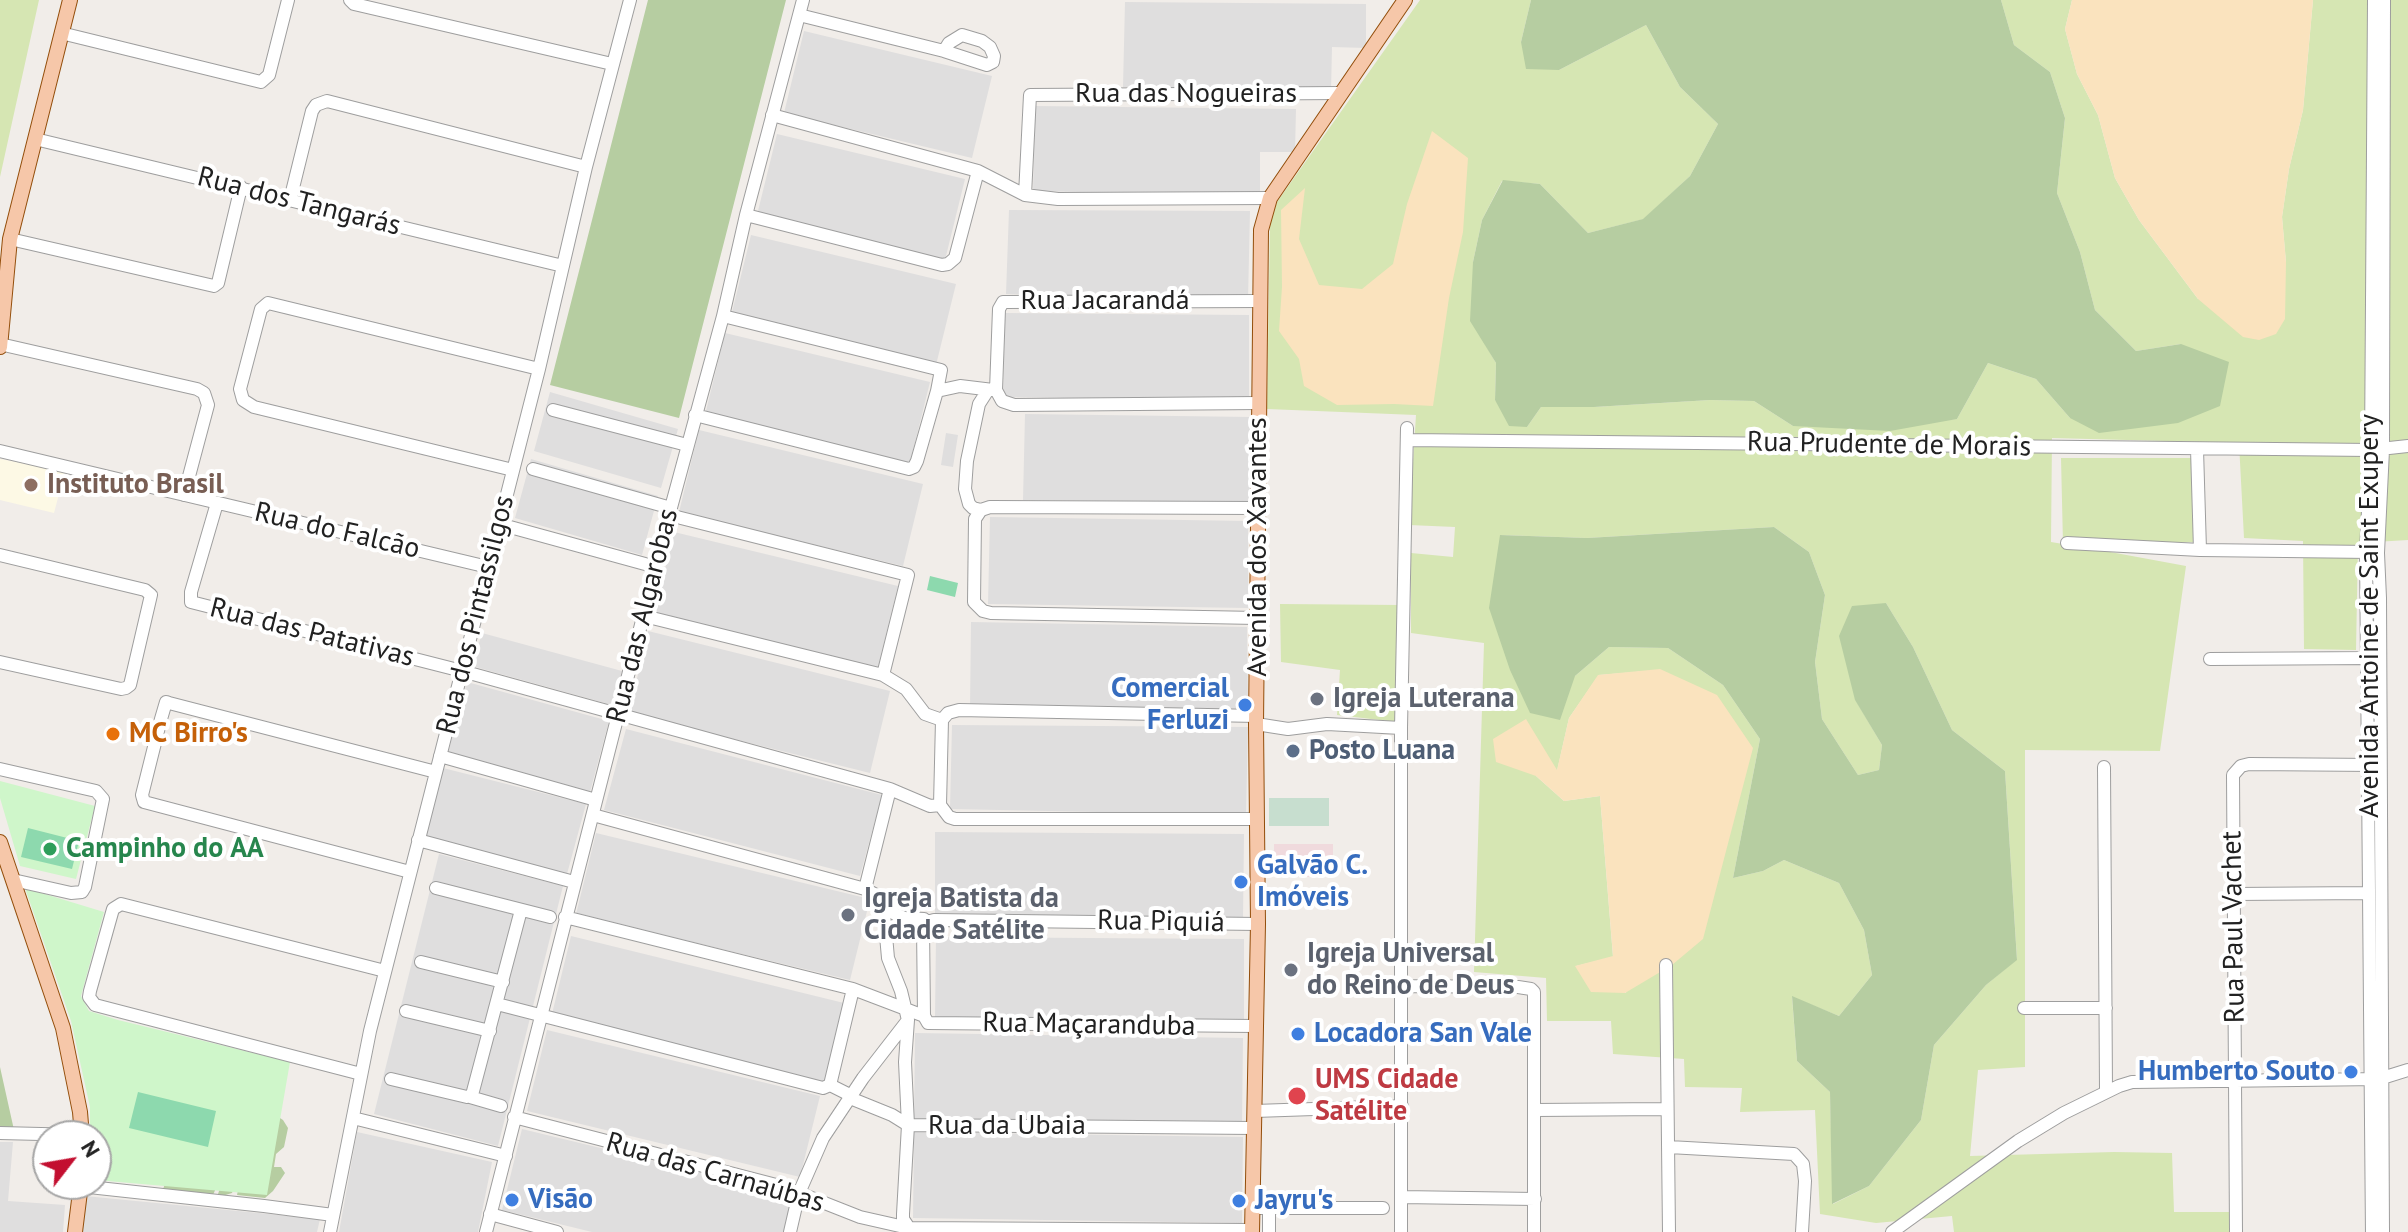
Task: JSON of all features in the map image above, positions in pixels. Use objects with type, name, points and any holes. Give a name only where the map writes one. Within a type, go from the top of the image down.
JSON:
[{"type":"main road","points":[[0,345],[10,239],[70,0]]},
{"type":"main road","name":"Avenida dos Xavantes","points":[[1252,1231],[1258,924],[1256,720],[1261,230],[1270,198],[1405,0]]},
{"type":"main road","points":[[0,842],[63,1028],[81,1120]]},
{"type":"main road","points":[[75,1232],[78,1200]]},
{"type":"street","points":[[61,33],[261,82],[269,75],[288,0]]},
{"type":"street","points":[[350,0],[354,4],[612,64]]},
{"type":"street","name":"Rua dos Pintassilgos","points":[[330,1232],[385,971],[630,0]]},
{"type":"street","name":"Rua das Algarobas","points":[[486,1232],[803,0]]},
{"type":"street","name":"Avenida Antoine de Saint Exupery","points":[[2374,0],[2379,82]]},
{"type":"street","name":"Avenida Antoine de Saint Exupery","points":[[2383,1232],[2378,1198],[2372,552],[2377,450],[2378,101],[2384,0]]},
{"type":"street","points":[[799,15],[944,51],[987,65],[993,62],[994,56],[990,47],[982,41],[962,35],[949,43],[944,51]]},
{"type":"street","name":"Rua das Nogueiras","points":[[1025,195],[1030,95],[1342,93]]},
{"type":"street","points":[[290,200],[312,111],[316,105],[327,101],[586,167]]},
{"type":"street","points":[[772,115],[978,171],[1025,195],[1058,199],[1270,198]]},
{"type":"street","name":"Rua dos Tangarás","points":[[35,139],[563,266]]},
{"type":"street","points":[[746,215],[948,264],[955,258],[978,171]]},
{"type":"street","points":[[10,239],[211,285],[218,283],[241,187]]},
{"type":"street","name":"Rua Jacarandá","points":[[995,393],[999,309],[1003,302],[1261,301]]},
{"type":"street","points":[[513,470],[254,407],[243,400],[240,389],[261,309],[268,303],[539,369]]},
{"type":"street","points":[[695,415],[904,468],[914,467],[917,461],[937,391],[941,370],[723,316]]},
{"type":"street","points":[[0,345],[204,393],[208,405],[184,495]]},
{"type":"street","points":[[937,391],[960,386],[995,393],[1014,405],[1026,406],[1259,403]]},
{"type":"street","points":[[981,510],[969,504],[965,489],[967,461],[979,404],[995,393]]},
{"type":"street","points":[[553,410],[687,445]]},
{"type":"street","name":"Rua Prudente de Morais","points":[[1401,728],[1407,434],[2197,449],[2377,450],[2408,446]]},
{"type":"street","points":[[2197,449],[2200,550]]},
{"type":"street","name":"Rua do Falcão","points":[[0,451],[488,567]]},
{"type":"street","points":[[533,469],[670,511],[908,575],[883,675]]},
{"type":"street","name":"Rua das Patativas","points":[[217,503],[191,592],[191,602],[619,713],[890,789],[930,806],[940,805]]},
{"type":"street","points":[[1257,618],[991,613],[974,602],[975,519],[981,510],[990,507],[1258,508]]},
{"type":"street","points":[[499,524],[656,567]]},
{"type":"street","points":[[2067,543],[2200,550],[2372,552]]},
{"type":"street","points":[[0,555],[131,586],[149,591],[151,595],[130,685],[121,689],[0,662]]},
{"type":"street","points":[[644,616],[883,675],[906,689],[925,714],[942,720]]},
{"type":"street","points":[[2210,659],[2374,658]]},
{"type":"street","points":[[410,872],[145,802],[142,795],[161,719],[166,702],[436,772]]},
{"type":"street","points":[[1257,819],[955,819],[946,814],[940,805],[942,720],[948,713],[959,710],[1256,720],[1288,729],[1327,724],[1401,728],[1401,1232]]},
{"type":"street","points":[[440,756],[596,800]]},
{"type":"street","name":"Rua Paul Vachet","points":[[2236,1232],[2232,783],[2236,770],[2249,764],[2375,765]]},
{"type":"street","name":"Avenida Antoine de Saint Exupery","points":[[2375,765],[2369,893],[2377,1079]]},
{"type":"street","points":[[2104,767],[2106,1091]]},
{"type":"street","points":[[0,769],[96,791],[103,799],[82,892],[77,894],[13,880]]},
{"type":"street","points":[[865,889],[890,789]]},
{"type":"street","points":[[593,815],[865,889],[900,917],[919,918],[925,924],[924,1018]]},
{"type":"street","points":[[418,840],[574,882]]},
{"type":"street","points":[[436,888],[550,917]]},
{"type":"street","points":[[2234,894],[2369,893]]},
{"type":"street","points":[[883,902],[888,958],[907,1015],[905,1062],[908,1125],[903,1219],[909,1228]]},
{"type":"street","points":[[361,1074],[95,1005],[89,997],[90,991],[113,909],[117,905],[385,971]]},
{"type":"street","points":[[470,1097],[474,1093],[521,910]]},
{"type":"street","points":[[565,917],[853,989],[830,1085]]},
{"type":"street","name":"Rua Piquiá","points":[[925,924],[934,920],[1258,924]]},
{"type":"street","points":[[421,962],[503,982]]},
{"type":"street","points":[[1666,965],[1669,1232]]},
{"type":"street","points":[[1401,986],[1525,987],[1534,992],[1534,1232]]},
{"type":"street","name":"Rua Maçaranduba","points":[[853,989],[907,1015],[924,1018],[928,1023],[1255,1026]]},
{"type":"street","name":"Rua da Ubaia","points":[[497,1004],[823,1088],[830,1085],[850,1098],[908,1125],[1255,1128]]},
{"type":"street","points":[[2024,1008],[2106,1008]]},
{"type":"street","points":[[406,1011],[490,1031]]},
{"type":"street","points":[[790,1232],[799,1193],[819,1146],[907,1015]]},
{"type":"street","points":[[1892,1232],[2018,1141],[2106,1091],[2132,1082],[2377,1079],[2408,1070]]},
{"type":"street","points":[[391,1079],[501,1106]]},
{"type":"street","points":[[1255,1111],[1402,1106]]},
{"type":"street","points":[[1535,1110],[1666,1109]]},
{"type":"street","name":"Rua das Carnaúbas","points":[[514,1117],[784,1187],[860,1217],[909,1228],[1252,1231]]},
{"type":"street","points":[[353,1118],[506,1156]]},
{"type":"street","points":[[0,1133],[32,1134]]},
{"type":"street","points":[[1669,1147],[1794,1154],[1803,1164],[1804,1173],[1802,1232]]},
{"type":"street","points":[[112,1189],[333,1215]]},
{"type":"street","points":[[1401,1197],[1535,1199]]},
{"type":"street","name":"Avenida Antoine de Saint Exupery","points":[[2372,1232],[2378,1198]]},
{"type":"street","points":[[1252,1208],[1383,1208]]},
{"type":"street","points":[[1269,1208],[1269,1232]]},
{"type":"street","points":[[490,1214],[557,1232]]},
{"type":"shaded area","points":[[1125,2],[1366,4],[1366,48],[1332,47],[1331,91],[1123,87]]},
{"type":"shaded area","points":[[804,31],[992,76],[972,158],[784,113]]},
{"type":"shaded area","points":[[1035,106],[1296,109],[1295,152],[1260,152],[1260,196],[1033,191]]},
{"type":"shaded area","points":[[777,134],[965,179],[945,260],[757,215]]},
{"type":"shaded area","points":[[1009,210],[1250,211],[1248,300],[1006,294]]},
{"type":"shaded area","points":[[751,235],[956,284],[936,365],[731,316]]},
{"type":"shaded area","points":[[1005,313],[1249,315],[1249,401],[1003,397]]},
{"type":"shaded area","points":[[725,333],[930,382],[910,463],[705,415]]},
{"type":"shaded area","points":[[550,392],[678,429],[661,488],[534,451]]},
{"type":"shaded area","points":[[1025,414],[1251,417],[1251,503],[1023,500]]},
{"type":"shaded area","points":[[699,430],[923,484],[903,566],[679,512]]},
{"type":"shaded area","points":[[946,433],[958,435],[953,467],[941,465]]},
{"type":"shaded area","name":"Instituto Brasil","points":[[0,459],[65,471],[54,513],[0,500]]},
{"type":"shaded area","points":[[531,459],[658,496],[642,555],[515,518]]},
{"type":"shaded area","points":[[990,517],[1248,521],[1248,608],[988,604]]},
{"type":"shaded area","points":[[674,532],[898,586],[878,667],[654,614]]},
{"type":"shaded area","points":[[971,622],[1247,627],[1248,711],[970,709]]},
{"type":"shaded area","points":[[648,631],[890,691],[870,773],[629,713]]},
{"type":"shaded area","points":[[482,633],[622,671],[612,705],[472,666]]},
{"type":"shaded area","points":[[467,682],[609,721],[590,792],[448,753]]},
{"type":"shaded area","points":[[952,725],[1248,727],[1246,815],[950,809]]},
{"type":"shaded area","points":[[626,729],[882,795],[860,876],[604,810]]},
{"type":"shaded area","points":[[443,768],[586,804],[567,874],[425,838]]},
{"type":"shaded area","points":[[935,832],[1244,834],[1243,919],[935,913]]},
{"type":"shaded area","points":[[596,833],[870,899],[850,980],[576,914]]},
{"type":"shaded area","points":[[1274,844],[1333,844],[1333,877],[1274,877]]},
{"type":"shaded area","points":[[439,854],[563,886],[498,1146],[374,1114]]},
{"type":"shaded area","points":[[571,936],[844,1003],[824,1084],[551,1018]]},
{"type":"shaded area","points":[[936,937],[1244,939],[1244,1024],[935,1018]]},
{"type":"shaded area","points":[[547,1030],[820,1096],[800,1177],[527,1111]]},
{"type":"shaded area","points":[[915,1033],[1243,1038],[1242,1124],[914,1119]]},
{"type":"shaded area","points":[[522,1129],[795,1195],[786,1232],[592,1232],[502,1210]]},
{"type":"shaded area","points":[[357,1132],[492,1162],[478,1232],[339,1232]]},
{"type":"shaded area","points":[[914,1132],[1243,1137],[1242,1223],[913,1218]]},
{"type":"shaded area","points":[[0,1142],[13,1142],[8,1201],[65,1205],[63,1232],[0,1232]]},
{"type":"shaded area","points":[[112,1199],[320,1219],[317,1232],[82,1232],[85,1200]]},
{"type":"green space","points":[[0,0],[39,0],[0,177]]},
{"type":"green space","points":[[648,0],[786,0],[679,418],[550,385]]},
{"type":"green space","points":[[1420,0],[1531,0],[1521,42],[1559,70],[1646,25],[1680,87],[1718,124],[1690,176],[1644,219],[1588,233],[1540,184],[1502,181],[1482,220],[1473,262],[1485,344],[1496,363],[1495,400],[1527,427],[1541,407],[1710,400],[1754,401],[1793,426],[1957,419],[1988,363],[2036,379],[2070,418],[2181,344],[2136,351],[2095,310],[2080,252],[2057,193],[2065,118],[2050,72],[2014,45],[2001,0],[2072,0],[2065,29],[2077,74],[2098,115],[2115,178],[2139,220],[2198,299],[2286,262],[2282,217],[2303,110],[2313,0],[2408,0],[2408,540],[2358,543],[2356,650],[2304,649],[2303,541],[2244,538],[2239,443],[2052,438],[2051,542],[2063,544],[2061,458],[2197,458],[2200,542],[2067,544],[2186,566],[2160,751],[2025,750],[2025,1067],[1978,1070],[1970,1156],[2172,1153],[2174,1212],[2230,1212],[2230,1232],[1954,1232],[1952,1216],[1876,1223],[1820,1214],[1815,1110],[1740,1112],[1742,1088],[1685,1087],[1684,1059],[1613,1054],[1611,1021],[1547,1021],[1546,978],[1474,972],[1484,643],[1411,633],[1411,553],[1453,557],[1455,527],[1409,525],[1416,415],[1267,409],[1270,224],[1277,202]],"holes":[[[1774,527],[1809,552],[1825,595],[1815,662],[1822,719],[1858,775],[1879,770],[1882,745],[1855,699],[1886,603],[1913,647],[1952,730],[2005,771],[2017,959],[1986,985],[1934,1045],[1921,1120],[1869,1186],[1833,1204],[1830,1092],[1797,1061],[1792,997],[1839,1016],[1872,975],[1864,930],[1839,883],[1784,860],[1763,871],[1733,878],[1760,739],[1723,685],[1668,648],[1609,647],[1575,676],[1500,535],[1587,538]],[[1660,670],[1626,993],[1576,966],[1613,957],[1600,796],[1564,801],[1536,776],[1557,771],[1569,718],[1599,675]]]},
{"type":"green space","points":[[1531,0],[2001,0],[2014,45],[2050,72],[2065,118],[2057,193],[2080,252],[2095,310],[2136,351],[2181,344],[2229,362],[2220,406],[2178,423],[2099,433],[2070,418],[2036,379],[1988,363],[1957,419],[1890,431],[1793,426],[1754,401],[1710,400],[1541,407],[1527,427],[1509,426],[1495,400],[1496,363],[1470,321],[1473,262],[1482,220],[1503,180],[1540,184],[1588,233],[1643,219],[1690,176],[1718,124],[1680,87],[1646,25],[1559,70],[1526,69],[1521,42]]},
{"type":"green space","points":[[1774,527],[1809,552],[1825,595],[1815,662],[1822,719],[1858,775],[1879,770],[1882,745],[1855,700],[1839,636],[1852,606],[1886,603],[1913,647],[1952,730],[2005,771],[2017,960],[1986,985],[1934,1045],[1921,1120],[1869,1186],[1832,1204],[1830,1092],[1797,1061],[1792,996],[1839,1016],[1872,975],[1864,930],[1839,883],[1784,860],[1763,871],[1733,878],[1760,739],[1723,685],[1668,648],[1609,647],[1575,676],[1560,720],[1530,713],[1510,670],[1489,608],[1500,535],[1587,538]]},
{"type":"green space","points":[[930,576],[958,583],[955,597],[927,590]]},
{"type":"green space","points":[[1280,604],[1401,605],[1397,722],[1337,715],[1340,670],[1281,662]]},
{"type":"green space","points":[[0,781],[95,806],[76,879],[20,866],[0,798]]},
{"type":"green space","points":[[1269,798],[1329,798],[1329,826],[1269,826]]},
{"type":"green space","name":"Campinho do AA","points":[[28,828],[79,841],[72,869],[21,857]]},
{"type":"green space","points":[[25,888],[104,912],[81,996],[89,1011],[290,1062],[267,1195],[112,1181],[112,1120],[90,1120],[90,1107],[71,1021]]},
{"type":"green space","points":[[0,1067],[14,1130],[0,1128]]},
{"type":"green space","points":[[138,1092],[216,1111],[208,1147],[129,1128]]},
{"type":"green space","points":[[277,1116],[288,1128],[284,1147],[276,1154],[274,1167],[281,1167],[285,1173],[265,1198],[237,1195],[235,1186],[232,1193],[222,1196],[218,1194],[220,1188],[216,1188],[213,1195],[163,1189],[165,1184]]},
{"type":"sand","points":[[2072,0],[2313,0],[2303,110],[2282,217],[2286,262],[2285,319],[2276,334],[2259,340],[2243,337],[2198,299],[2139,220],[2115,178],[2098,115],[2077,74],[2065,29]]},
{"type":"sand","points":[[1432,131],[1468,158],[1463,232],[1449,298],[1433,406],[1337,405],[1304,386],[1299,359],[1279,331],[1281,210],[1305,188],[1299,239],[1319,285],[1362,289],[1393,264],[1407,204]]},
{"type":"sand","points":[[1660,669],[1717,695],[1753,748],[1703,939],[1672,965],[1625,993],[1591,992],[1575,966],[1613,956],[1600,796],[1564,801],[1536,776],[1496,762],[1493,739],[1526,719],[1557,770],[1569,718],[1598,675]]},
{"type":"place","name":"Instituto Brasil","points":[[31,485]]},
{"type":"place","name":"Igreja Luterana","points":[[1317,699]]},
{"type":"place","name":"Comercial Ferluzi","points":[[1245,705]]},
{"type":"place","name":"MC Birro's","points":[[113,734]]},
{"type":"place","name":"Posto Luana","points":[[1293,751]]},
{"type":"place","name":"Campinho do AA","points":[[50,849]]},
{"type":"place","name":"Galvão C. Imóveis","points":[[1241,882]]},
{"type":"place","name":"Igreja Batista da Cidade Satélite","points":[[848,915]]},
{"type":"place","name":"Igreja Universal do Reino de Deus","points":[[1291,970]]},
{"type":"place","name":"Locadora San Vale","points":[[1298,1034]]},
{"type":"place","name":"Humberto Souto","points":[[2351,1072]]},
{"type":"place","name":"UMS Cidade Satélite","points":[[1297,1096]]},
{"type":"place","name":"Visão","points":[[512,1200]]},
{"type":"place","name":"Jayru's","points":[[1239,1201]]}]
